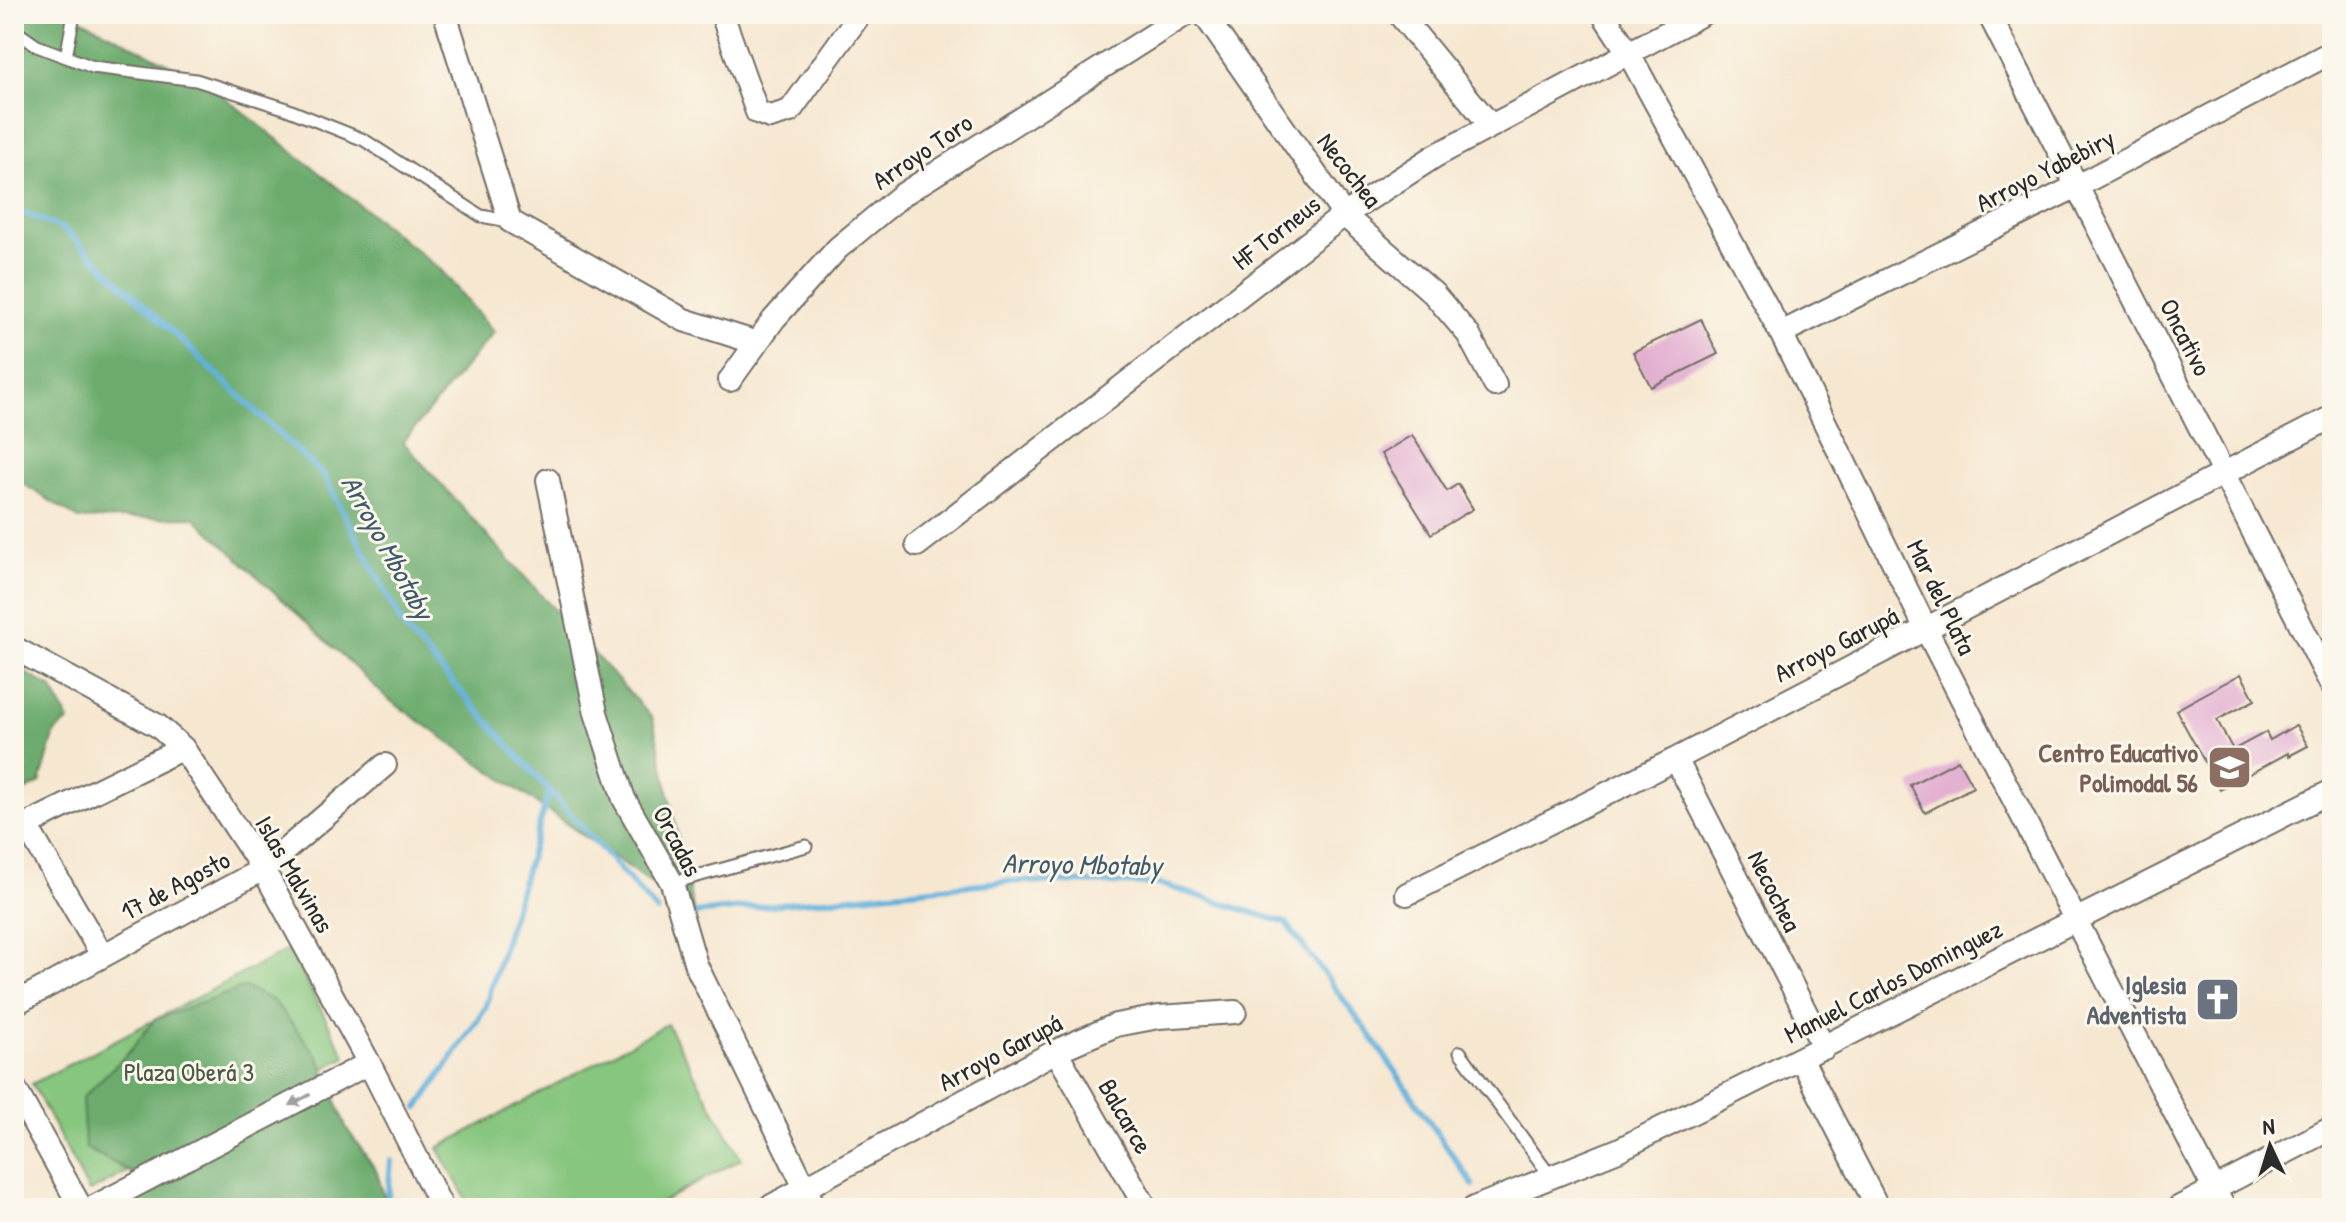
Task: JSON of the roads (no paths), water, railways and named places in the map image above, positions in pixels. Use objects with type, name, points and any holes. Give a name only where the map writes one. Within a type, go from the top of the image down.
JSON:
[{"type":"street","points":[[445,14],[510,221],[684,320],[757,343]]},
{"type":"street","points":[[722,14],[757,112],[770,117],[790,111],[860,14]]},
{"type":"street","name":"Arroyo Toro","points":[[730,380],[774,319],[838,248],[902,195],[1186,14]]},
{"type":"street","name":"Necochea","points":[[1204,14],[1344,215],[1433,293],[1468,334],[1495,385]]},
{"type":"street","points":[[1399,14],[1491,126]]},
{"type":"street","name":"Mar del Plata","points":[[1603,14],[1628,52],[1781,333],[1926,629],[2219,1199]]},
{"type":"street","name":"HF Torneus","points":[[917,545],[1344,215],[1435,156],[1702,14]]},
{"type":"street","name":"Oncativo","points":[[1989,14],[2332,686]]},
{"type":"street","name":"Arroyo Yabebiry","points":[[1781,333],[2077,186],[2332,52]]},
{"type":"street","name":"Arroyo Garupá","points":[[1407,894],[1676,759],[2332,417]]},
{"type":"street","name":"Orcadas","points":[[548,480],[596,713],[624,799],[672,883],[696,965],[810,1198]]},
{"type":"street","name":"Islas Malvinas","points":[[14,648],[158,726],[183,748],[263,869],[369,1063],[442,1208]]},
{"type":"street","points":[[102,955],[20,828],[183,748]]},
{"type":"street","name":"Necochea","points":[[1676,759],[1824,1048]]},
{"type":"street","name":"17 de Agosto","points":[[14,1004],[263,869],[385,765]]},
{"type":"street","name":"Manuel Carlos Dominguez","points":[[1474,1208],[1618,1150],[2332,791]]},
{"type":"street","name":"Arroyo Garupá","points":[[768,1208],[810,1198],[1056,1051],[1116,1025],[1159,1017],[1235,1012]]},
{"type":"street","name":"Balcarce","points":[[1056,1051],[1146,1208]]},
{"type":"street","points":[[1802,1060],[1878,1208]]},
{"type":"street","points":[[92,1208],[369,1063]]},
{"type":"street","points":[[14,1087],[81,1208]]},
{"type":"street","points":[[2178,1208],[2219,1199],[2332,1128]]},
{"type":"lane","points":[[66,57],[74,14]]},
{"type":"lane","points":[[14,30],[37,46],[93,67],[196,80],[284,108],[364,140],[481,216],[510,221]]},
{"type":"lane","points":[[672,883],[806,846]]},
{"type":"lane","points":[[1460,1052],[1551,1177]]},
{"type":"waterway","name":"Arroyo Mbotaby","points":[[14,209],[64,229],[324,476],[405,629],[657,911]]},
{"type":"waterway","points":[[418,1108],[485,1009],[550,789]]},
{"type":"waterway","name":"Arroyo Mbotaby","points":[[694,913],[1011,881],[1160,884],[1286,923],[1368,1032],[1473,1185]]},
{"type":"waterway","points":[[387,1208],[391,1161]]},
{"type":"place","name":"Centro Educativo Polimodal 56","points":[[2229,767]]},
{"type":"place","name":"Iglesia Adventista","points":[[2217,999]]},
{"type":"park label","name":"Plaza Oberá 3","points":[[189,1071]]}]
